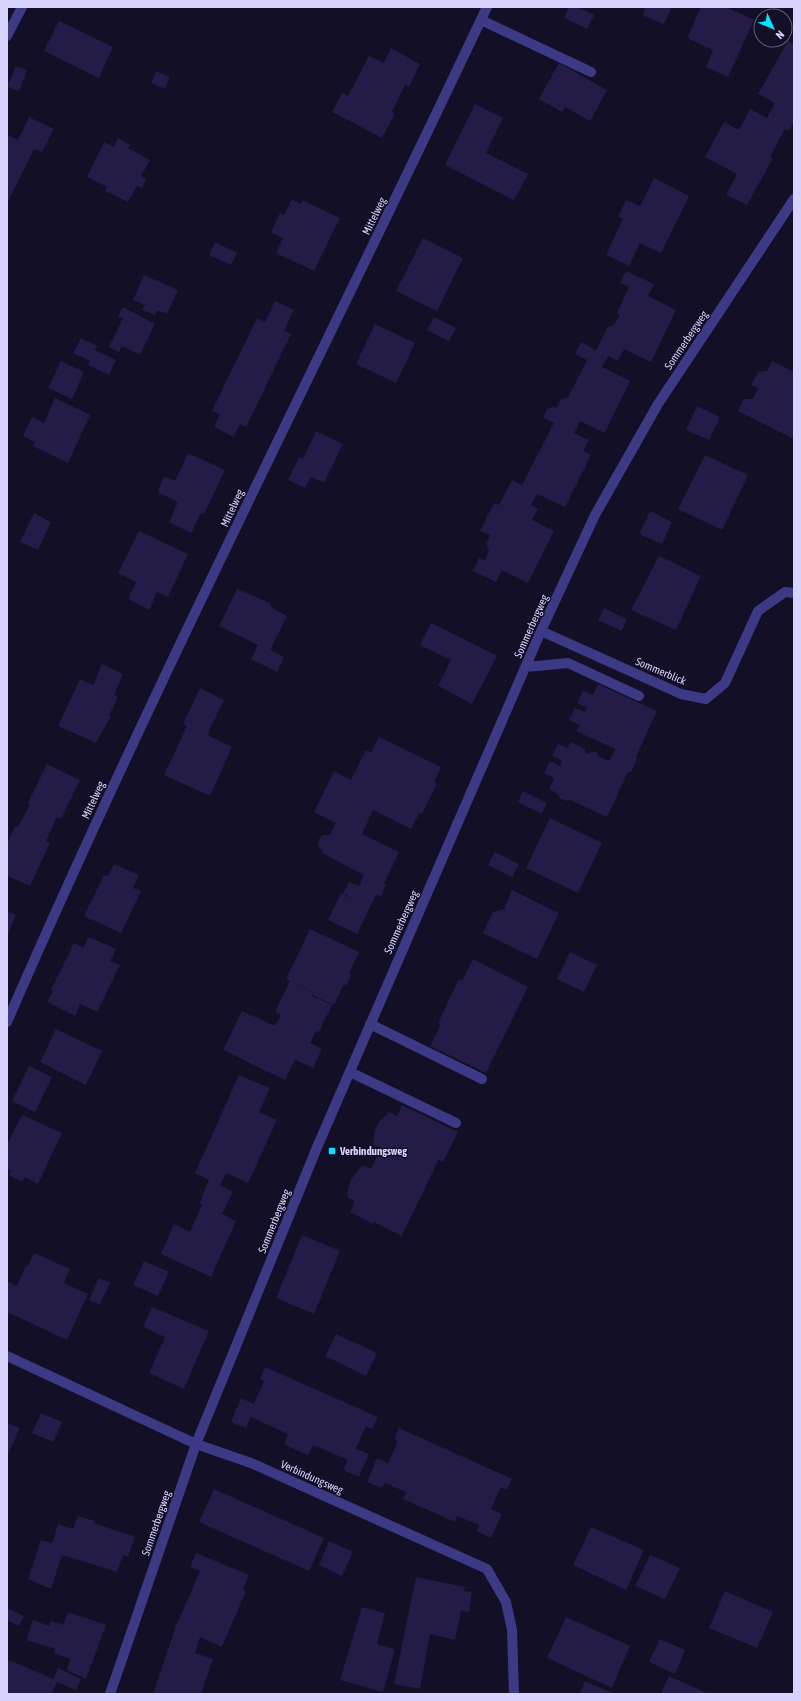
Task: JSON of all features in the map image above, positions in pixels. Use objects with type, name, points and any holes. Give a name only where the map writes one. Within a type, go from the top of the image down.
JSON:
[{"type":"street","points":[[7,36],[22,7]]},
{"type":"street","name":"Mittelweg","points":[[7,1022],[69,879],[261,475],[487,7]]},
{"type":"street","points":[[481,20],[591,72]]},
{"type":"street","name":"Sommerbergweg","points":[[110,1694],[196,1444],[318,1145],[541,631],[595,515],[658,404],[794,199]]},
{"type":"street","name":"Sommerblick","points":[[541,631],[681,694],[706,699],[725,682],[758,611],[785,592],[794,593]]},
{"type":"street","points":[[526,667],[568,663],[639,696]]},
{"type":"street","points":[[370,1024],[482,1079]]},
{"type":"street","points":[[350,1072],[456,1123]]},
{"type":"street","name":"Verbindungsweg","points":[[7,1356],[196,1444],[251,1463],[487,1569],[506,1602],[508,1609],[512,1630],[514,1694]]},
{"type":"building","points":[[569,7],[577,7],[594,15],[587,29],[564,18]]},
{"type":"building","points":[[646,7],[672,7],[664,24],[642,15]]},
{"type":"building","points":[[701,7],[726,7],[753,20],[728,77],[706,67],[713,50],[687,38]]},
{"type":"building","points":[[59,21],[113,47],[99,78],[44,51]]},
{"type":"building","points":[[794,44],[794,121],[789,131],[785,129],[770,157],[773,158],[747,205],[726,195],[737,174],[705,157],[724,122],[739,130],[750,109],[767,118],[775,103],[758,94],[784,48],[793,48]]},
{"type":"building","points":[[391,48],[420,64],[409,87],[405,85],[392,112],[395,113],[382,138],[332,112],[342,93],[348,96],[369,56],[384,63]]},
{"type":"building","points":[[559,63],[607,90],[590,121],[565,107],[562,112],[539,99]]},
{"type":"building","points":[[16,66],[27,70],[19,91],[7,87]]},
{"type":"building","points":[[156,71],[170,77],[165,89],[151,83]]},
{"type":"building","points":[[475,104],[503,118],[486,153],[528,174],[514,200],[445,165]]},
{"type":"building","points":[[29,117],[54,129],[42,152],[34,149],[7,203],[7,135],[18,140]]},
{"type":"building","points":[[118,138],[130,145],[128,148],[150,160],[141,176],[146,179],[142,188],[137,186],[128,202],[105,191],[107,187],[87,177],[104,142],[114,147]]},
{"type":"building","points":[[654,178],[689,196],[661,253],[640,243],[629,266],[606,255],[623,219],[618,217],[626,200],[640,206]]},
{"type":"building","points":[[292,199],[300,204],[302,200],[340,218],[314,271],[276,253],[283,238],[271,232],[280,213],[284,215]]},
{"type":"building","points":[[423,238],[463,258],[437,311],[396,291]]},
{"type":"building","points":[[215,242],[237,253],[231,265],[209,255]]},
{"type":"building","points":[[626,271],[654,284],[648,296],[676,310],[651,362],[624,349],[618,361],[608,356],[602,367],[630,381],[605,433],[580,421],[574,433],[589,440],[583,451],[591,455],[565,507],[537,494],[531,505],[538,509],[532,520],[554,531],[528,583],[502,570],[496,582],[473,571],[479,558],[485,561],[489,550],[486,545],[490,535],[480,531],[494,503],[499,505],[512,480],[522,485],[554,423],[543,418],[547,409],[553,407],[556,408],[561,399],[568,397],[587,360],[575,354],[581,342],[596,350],[607,328],[614,325],[620,315],[617,313],[629,287],[620,283]]},
{"type":"building","points":[[144,275],[178,290],[167,314],[157,310],[155,315],[142,310],[145,305],[133,300]]},
{"type":"building","points":[[275,301],[294,310],[284,331],[291,334],[246,427],[240,424],[234,437],[214,427],[220,414],[212,411],[257,318],[265,322]]},
{"type":"building","points":[[123,307],[155,324],[140,355],[122,346],[119,352],[109,347],[123,318],[118,316]]},
{"type":"building","points":[[434,317],[456,328],[449,341],[427,330]]},
{"type":"building","points":[[375,324],[415,343],[396,383],[356,364]]},
{"type":"building","points":[[81,338],[97,346],[95,350],[116,360],[109,375],[88,365],[90,361],[73,353]]},
{"type":"building","points":[[61,361],[84,372],[72,399],[48,388]]},
{"type":"building","points":[[772,361],[794,372],[794,434],[792,438],[738,411],[744,399],[753,399],[758,388],[751,385],[758,372],[767,371]]},
{"type":"building","points":[[55,398],[90,415],[68,463],[33,446],[35,442],[23,436],[32,417],[44,423]]},
{"type":"building","points":[[697,406],[720,417],[709,440],[686,430]]},
{"type":"building","points":[[316,431],[343,444],[324,483],[311,477],[305,488],[288,480],[299,457],[303,459]]},
{"type":"building","points":[[188,453],[225,470],[204,514],[201,513],[191,533],[169,522],[178,502],[159,493],[158,490],[163,478],[166,477],[175,481]]},
{"type":"building","points":[[705,455],[748,475],[722,530],[678,509]]},
{"type":"building","points":[[650,511],[672,522],[662,544],[639,534]]},
{"type":"building","points":[[34,513],[51,522],[38,550],[20,542]]},
{"type":"building","points":[[139,531],[188,554],[168,597],[157,592],[149,610],[128,599],[136,582],[118,573]]},
{"type":"building","points":[[659,556],[701,576],[676,630],[631,610]]},
{"type":"building","points":[[237,589],[270,603],[272,608],[287,616],[270,650],[284,657],[277,672],[251,659],[258,645],[219,626]]},
{"type":"building","points":[[604,608],[627,619],[622,631],[598,620]]},
{"type":"building","points":[[431,623],[497,656],[472,704],[438,686],[451,660],[420,645]]},
{"type":"building","points":[[102,664],[123,674],[114,695],[118,697],[109,715],[111,716],[96,743],[58,726],[80,679],[93,685]]},
{"type":"building","points":[[598,684],[657,711],[636,757],[637,760],[631,772],[628,772],[607,817],[570,800],[567,801],[560,798],[558,794],[549,789],[554,778],[544,773],[550,761],[560,766],[562,760],[552,756],[558,744],[568,748],[571,742],[585,749],[586,754],[596,751],[598,756],[609,761],[615,749],[576,731],[580,725],[569,720],[575,708],[585,712],[587,708],[577,703],[583,691],[593,695]]},
{"type":"building","points":[[200,688],[224,700],[207,735],[232,747],[210,796],[164,775],[187,726],[183,724]]},
{"type":"building","points":[[379,737],[441,767],[434,782],[437,784],[422,814],[419,813],[411,829],[373,810],[362,834],[399,852],[384,884],[386,885],[381,896],[376,895],[357,934],[328,920],[341,893],[357,901],[343,893],[349,882],[359,886],[364,875],[322,853],[323,851],[318,846],[319,839],[323,835],[330,835],[336,823],[314,812],[334,771],[351,780],[366,750],[371,753]]},
{"type":"building","points":[[47,764],[80,780],[61,819],[57,817],[46,841],[50,843],[30,886],[7,876],[7,844],[15,826],[18,827],[30,804],[28,803]]},
{"type":"building","points":[[523,791],[547,803],[542,814],[518,802]]},
{"type":"building","points":[[550,818],[602,843],[578,893],[526,868]]},
{"type":"building","points":[[495,852],[519,864],[512,877],[488,865]]},
{"type":"building","points":[[114,864],[139,875],[133,888],[141,891],[121,933],[84,916],[104,875],[108,876]]},
{"type":"building","points":[[512,890],[559,913],[537,959],[483,933],[493,912],[504,909]]},
{"type":"building","points":[[7,911],[16,915],[7,936]]},
{"type":"building","points":[[310,929],[359,952],[349,974],[351,975],[346,986],[344,984],[334,1005],[312,995],[314,992],[286,979]]},
{"type":"building","points":[[89,937],[116,949],[110,961],[120,965],[97,1012],[80,1004],[75,1016],[47,1002],[53,991],[51,990],[74,943],[83,948]]},
{"type":"building","points":[[570,952],[597,965],[584,992],[557,979]]},
{"type":"building","points":[[473,959],[528,987],[486,1073],[430,1046],[441,1025],[438,1023],[459,979],[462,981]]},
{"type":"building","points":[[290,981],[313,992],[311,997],[312,996],[332,1005],[318,1033],[316,1031],[310,1043],[322,1049],[313,1068],[295,1060],[285,1080],[223,1050],[242,1011],[275,1026],[281,1015],[275,1012]]},
{"type":"building","points":[[56,1029],[102,1051],[86,1085],[40,1062]]},
{"type":"building","points":[[29,1066],[52,1077],[35,1112],[12,1101]]},
{"type":"building","points":[[239,1075],[270,1088],[259,1112],[277,1120],[248,1183],[226,1173],[220,1185],[233,1192],[222,1214],[236,1221],[211,1277],[161,1254],[174,1224],[190,1232],[202,1205],[199,1204],[209,1180],[195,1173]]},
{"type":"building","points":[[402,1105],[458,1132],[443,1162],[439,1159],[401,1237],[400,1235],[374,1222],[373,1224],[350,1212],[355,1201],[348,1198],[347,1193],[351,1180],[358,1170],[363,1165],[371,1169],[381,1148],[373,1145],[375,1130],[378,1123],[389,1112],[397,1116]]},
{"type":"building","points":[[22,1115],[62,1133],[38,1184],[25,1177],[22,1182],[9,1175],[11,1171],[7,1169],[7,1145]]},
{"type":"building","points":[[302,1235],[340,1251],[314,1314],[276,1298]]},
{"type":"building","points":[[34,1253],[70,1269],[64,1283],[88,1294],[67,1340],[7,1312],[7,1281],[17,1286],[26,1265],[28,1266]]},
{"type":"building","points":[[144,1261],[169,1272],[158,1296],[133,1285]]},
{"type":"building","points":[[99,1278],[110,1283],[100,1305],[89,1300]]},
{"type":"building","points":[[152,1307],[209,1331],[184,1389],[149,1373],[165,1337],[143,1327]]},
{"type":"building","points":[[336,1334],[377,1353],[366,1376],[325,1356]]},
{"type":"building","points":[[265,1367],[378,1417],[372,1429],[366,1426],[356,1449],[369,1454],[359,1477],[343,1470],[348,1460],[313,1445],[308,1455],[296,1450],[284,1444],[288,1434],[251,1417],[246,1428],[231,1422],[241,1398],[254,1404],[264,1381],[260,1379]]},
{"type":"building","points":[[41,1413],[62,1422],[53,1442],[32,1433]]},
{"type":"building","points":[[7,1423],[20,1428],[9,1452],[7,1451]]},
{"type":"building","points":[[399,1428],[512,1479],[507,1490],[501,1487],[491,1509],[502,1514],[491,1538],[477,1531],[479,1525],[457,1516],[455,1522],[403,1499],[406,1492],[385,1483],[382,1488],[367,1482],[377,1458],[388,1463],[398,1441],[394,1439]]},
{"type":"building","points":[[214,1489],[324,1538],[309,1571],[199,1522]]},
{"type":"building","points":[[78,1516],[135,1537],[128,1557],[123,1555],[117,1572],[62,1555],[51,1589],[28,1579],[41,1540],[52,1543],[58,1524],[73,1529]]},
{"type":"building","points":[[591,1527],[644,1550],[626,1590],[573,1565]]},
{"type":"building","points":[[329,1541],[353,1552],[342,1576],[319,1565]]},
{"type":"building","points":[[196,1553],[249,1575],[243,1589],[246,1591],[222,1647],[200,1637],[195,1653],[213,1659],[201,1694],[153,1694],[176,1626],[200,1571],[190,1567]]},
{"type":"building","points":[[650,1555],[680,1568],[665,1599],[635,1586]]},
{"type":"building","points":[[416,1577],[465,1587],[464,1591],[472,1592],[469,1612],[461,1611],[455,1640],[430,1634],[420,1689],[394,1684]]},
{"type":"building","points":[[725,1591],[773,1612],[757,1648],[709,1628]]},
{"type":"building","points":[[362,1607],[385,1613],[377,1644],[395,1649],[383,1692],[340,1680]]},
{"type":"building","points":[[7,1608],[24,1616],[19,1626],[7,1620]]},
{"type":"building","points":[[68,1612],[106,1625],[86,1679],[67,1670],[70,1659],[54,1653],[55,1649],[26,1640],[33,1620],[49,1626],[51,1621],[63,1625]]},
{"type":"building","points":[[566,1617],[630,1646],[612,1688],[547,1658]]},
{"type":"building","points":[[660,1639],[685,1650],[675,1674],[649,1662]]},
{"type":"building","points":[[9,1660],[53,1679],[58,1668],[81,1679],[76,1690],[57,1682],[51,1694],[7,1694],[7,1665]]},
{"type":"building","points":[[669,1676],[705,1692],[705,1694],[661,1694]]},
{"type":"building","points":[[585,1681],[615,1694],[579,1694]]},
{"type":"place","name":"Verbindungsweg","points":[[332,1151]]}]
